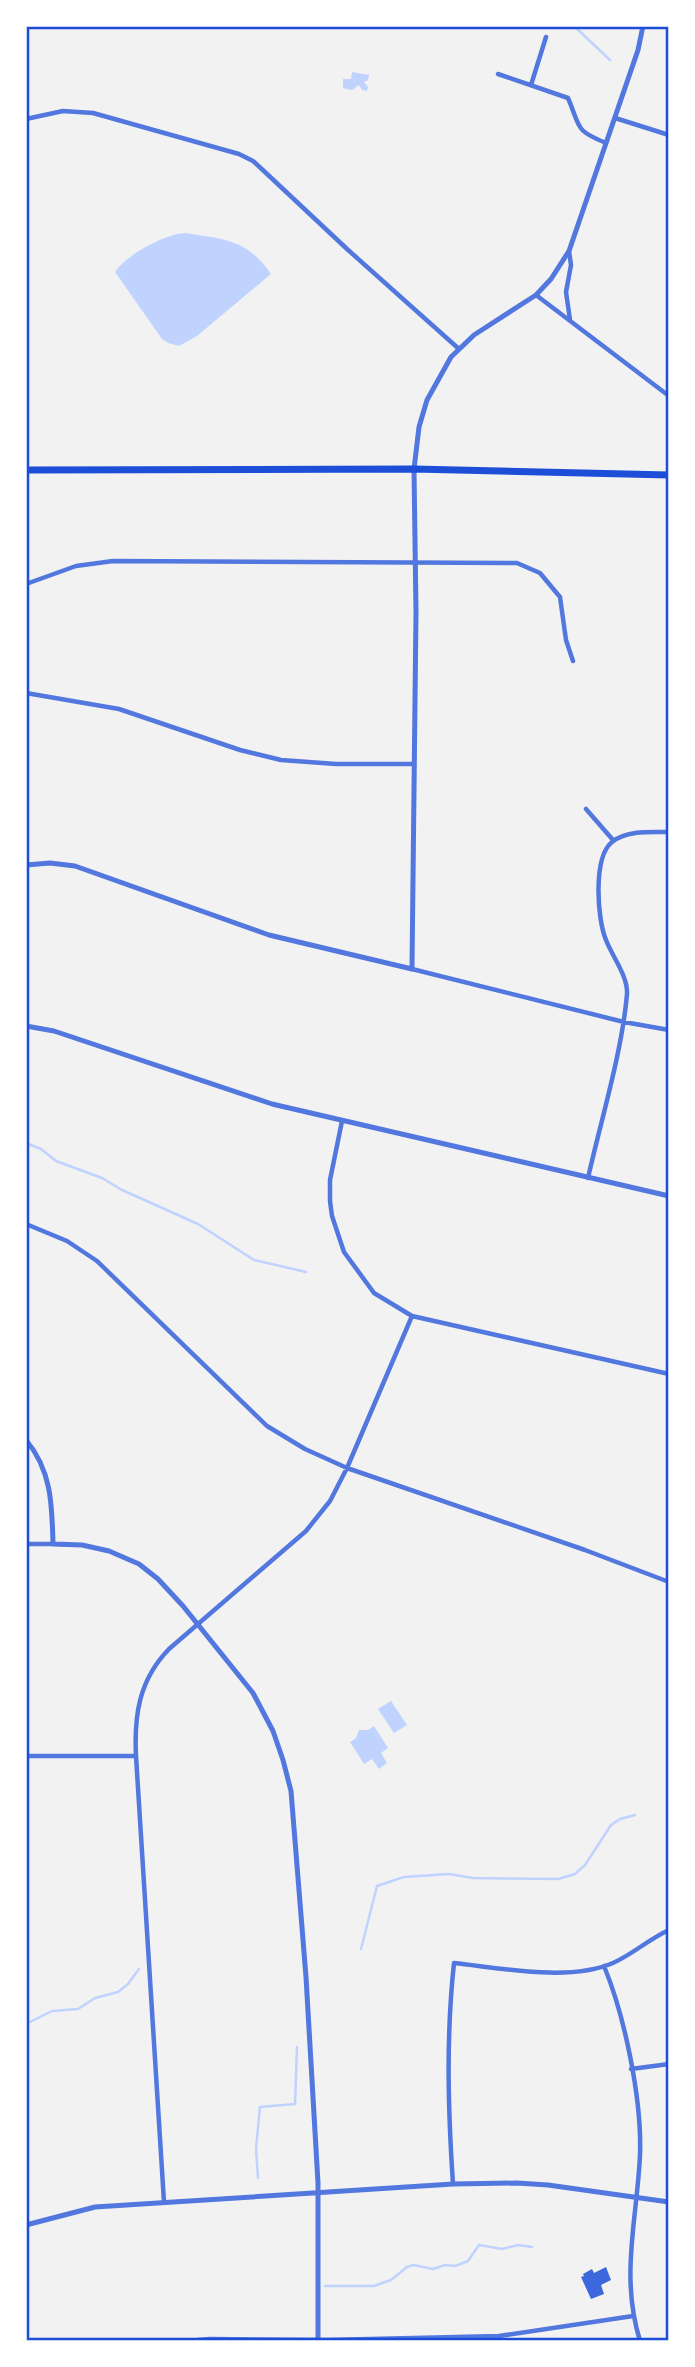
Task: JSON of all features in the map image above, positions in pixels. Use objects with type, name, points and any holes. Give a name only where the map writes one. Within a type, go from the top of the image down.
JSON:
[{"type":"main road","points":[[26,470],[414,468],[669,475]]},
{"type":"street","points":[[412,969],[414,468],[419,427],[427,400],[443,368],[459,349],[488,325],[536,295],[569,251],[638,50],[643,26]]},
{"type":"street","points":[[531,85],[546,37]]},
{"type":"street","points":[[498,74],[568,98],[580,130],[606,143]]},
{"type":"street","points":[[26,119],[63,111],[93,113],[239,154],[260,167],[459,349]]},
{"type":"street","points":[[615,118],[669,135]]},
{"type":"street","points":[[569,251],[571,265],[566,292],[570,321]]},
{"type":"street","points":[[536,295],[669,396]]},
{"type":"street","points":[[26,584],[76,566],[113,561],[506,561],[527,565],[540,573],[560,597],[566,640],[573,661]]},
{"type":"street","points":[[26,693],[118,709],[240,750],[281,760],[336,764],[414,764]]},
{"type":"street","points":[[586,809],[613,840]]},
{"type":"street","points":[[588,1178],[624,1022],[627,990],[604,936],[599,899],[601,865],[605,849],[613,840],[634,833],[669,832]]},
{"type":"street","points":[[26,865],[50,863],[75,866],[278,938],[624,1022],[669,1030]]},
{"type":"street","points":[[26,1026],[54,1031],[272,1104],[669,1196]]},
{"type":"street","points":[[342,1121],[330,1180],[332,1216],[344,1252],[374,1293],[412,1316],[669,1374]]},
{"type":"street","points":[[26,1224],[66,1241],[97,1261],[267,1426],[305,1450],[347,1468],[585,1550],[669,1582]]},
{"type":"street","points":[[164,2202],[136,1756],[135,1722],[141,1693],[162,1656],[306,1531],[330,1502],[412,1316]]},
{"type":"street","points":[[26,1440],[42,1464],[48,1483],[52,1506],[52,1544]]},
{"type":"street","points":[[26,1544],[101,1548],[139,1564],[169,1591],[253,1693],[273,1731],[291,1791],[306,1977],[318,2193],[318,2340]]},
{"type":"street","points":[[26,1756],[136,1756]]},
{"type":"street","points":[[453,2183],[447,2041],[454,1963],[561,1972],[604,1966],[669,1930]]},
{"type":"street","points":[[604,1966],[620,2009],[640,2141],[629,2273],[633,2316],[640,2341]]},
{"type":"street","points":[[631,2069],[669,2064]]},
{"type":"street","points":[[26,2225],[78,2210],[453,2183],[548,2185],[669,2202]]},
{"type":"street","points":[[187,2341],[465,2339],[518,2334],[633,2316]]},
{"type":"water","points":[[352,72],[369,75],[364,82],[368,87],[367,91],[362,90],[359,85],[352,90],[343,88],[343,79],[351,79]]},
{"type":"water","points":[[185,233],[223,239],[244,247],[262,262],[271,274],[197,336],[179,346],[162,339],[115,272],[120,265],[147,246]]},
{"type":"water","points":[[391,1701],[407,1725],[394,1733],[378,1709]]},
{"type":"water","points":[[374,1726],[388,1748],[381,1753],[387,1763],[379,1769],[372,1759],[364,1764],[350,1742],[356,1738],[359,1730],[368,1730]]},
{"type":"building","points":[[606,2267],[611,2280],[601,2285],[604,2294],[591,2299],[581,2277],[592,2269],[594,2273]]},
{"type":"waterway","points":[[574,26],[610,60]]},
{"type":"waterway","points":[[26,1143],[41,1149],[56,1161],[102,1178],[122,1190],[198,1224],[254,1260],[306,1272]]},
{"type":"waterway","points":[[361,1949],[377,1886],[404,1877],[449,1874],[473,1878],[558,1879],[575,1874],[585,1865],[611,1825],[635,1815]]},
{"type":"waterway","points":[[26,2024],[52,2011],[78,2009],[95,1998],[118,1992],[139,1969]]},
{"type":"waterway","points":[[258,2178],[256,2149],[260,2107],[295,2104],[297,2047]]},
{"type":"waterway","points":[[325,2286],[374,2286],[391,2280],[413,2265],[433,2269],[445,2265],[455,2266],[468,2261],[479,2245],[502,2249],[518,2245],[532,2247]]}]
